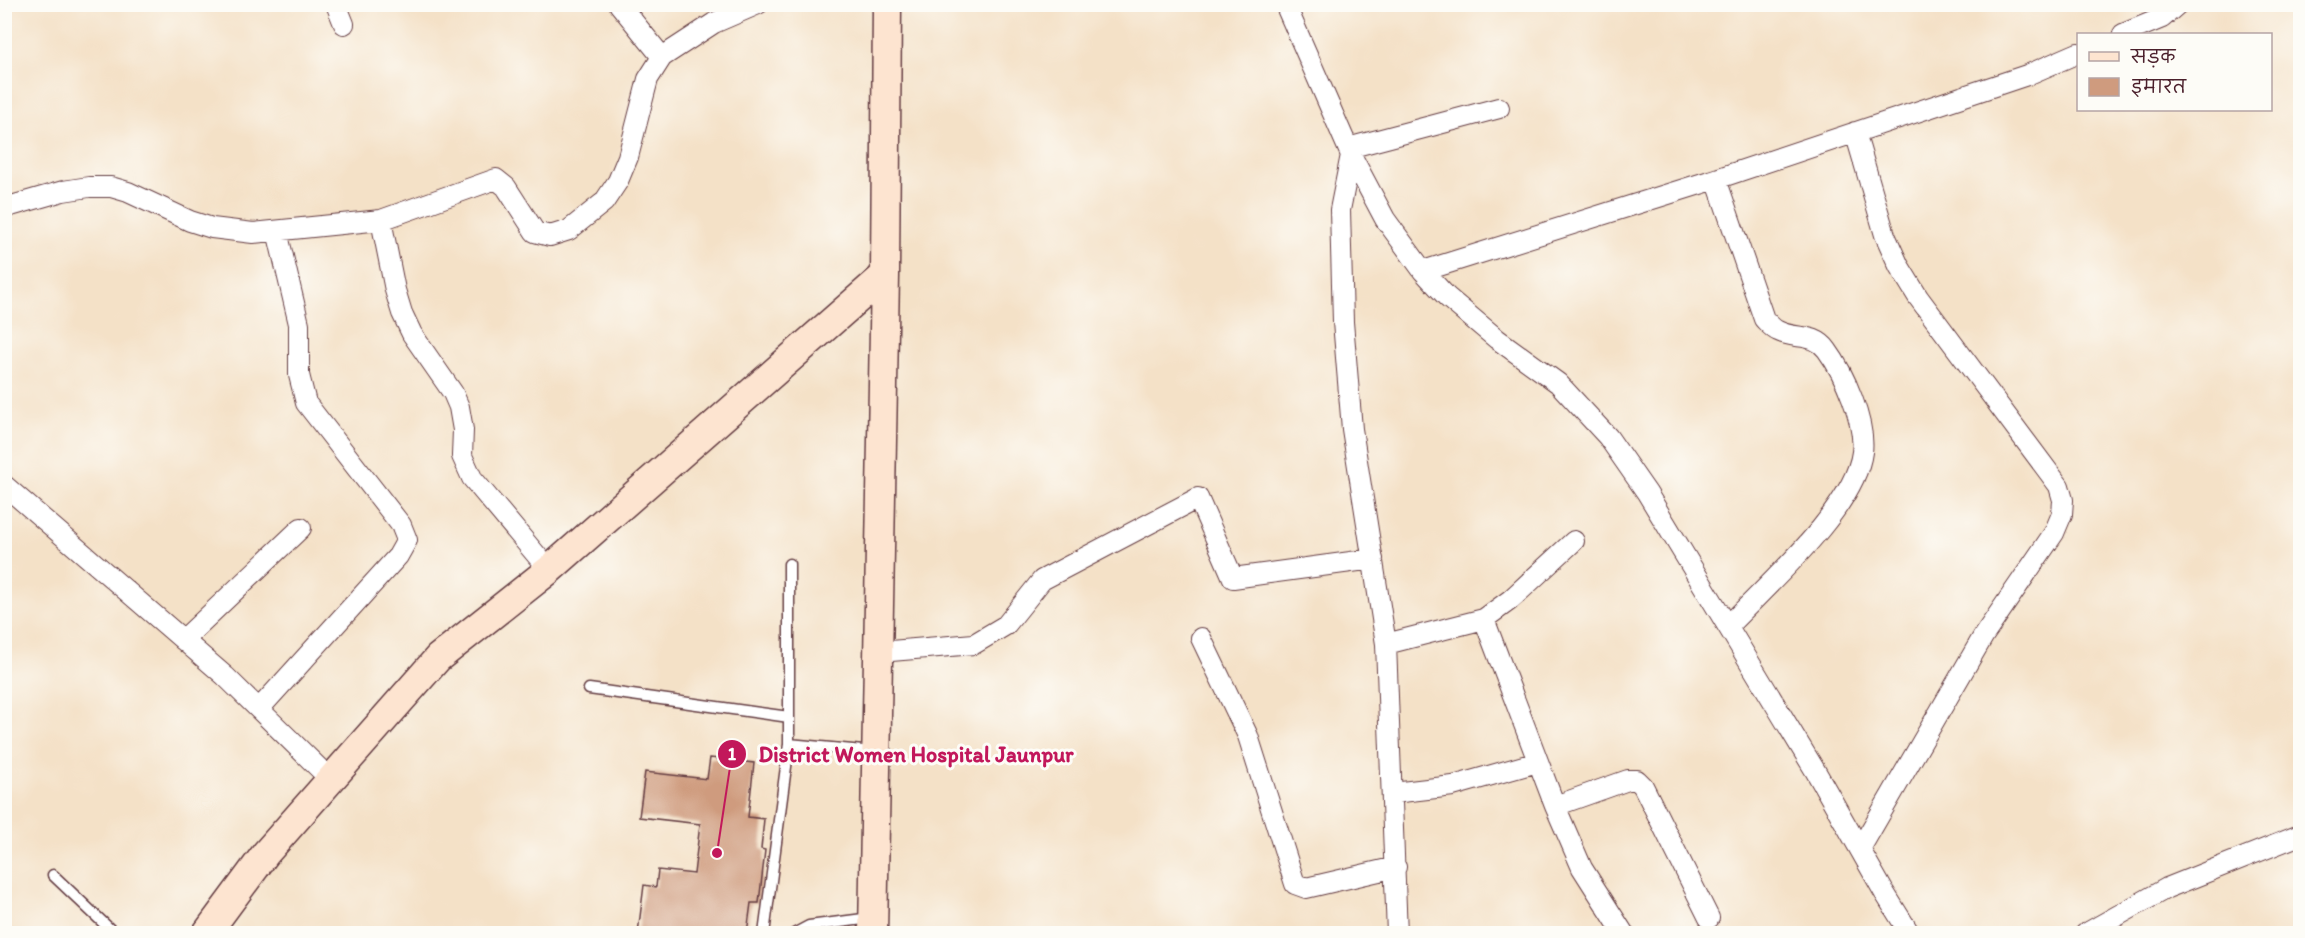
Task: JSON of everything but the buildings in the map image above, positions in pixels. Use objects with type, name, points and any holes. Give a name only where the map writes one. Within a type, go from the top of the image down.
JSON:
[{"type":"main road","points":[[874,926],[885,275],[887,4]]},
{"type":"main road","points":[[206,933],[266,853],[438,658],[549,570],[885,275]]},
{"type":"street","points":[[336,4],[344,24]]},
{"type":"street","points":[[620,4],[662,57]]},
{"type":"street","points":[[4,208],[63,191],[89,187],[111,187],[213,228],[253,233],[381,220],[496,179],[506,187],[535,232],[550,236],[569,230],[604,202],[618,181],[628,157],[648,79],[662,57],[714,23],[758,4]]},
{"type":"street","points":[[1285,4],[1350,152],[1385,219],[1423,271],[1447,297],[1558,383],[1608,437],[1647,493],[1728,626],[1910,933]]},
{"type":"street","points":[[2125,33],[2162,18],[2178,4]]},
{"type":"street","points":[[1423,271],[1716,179],[2027,75],[2077,54]]},
{"type":"street","points":[[1350,152],[1499,108]]},
{"type":"street","points":[[1855,132],[1885,235],[1899,266],[1918,297],[2059,486],[2063,500],[2062,514],[2054,533],[1983,635],[1860,849]]},
{"type":"street","points":[[1350,152],[1340,210],[1343,322],[1352,429],[1386,644],[1397,933]]},
{"type":"street","points":[[1716,179],[1764,319],[1778,332],[1812,337],[1827,348],[1854,403],[1861,428],[1863,450],[1859,468],[1829,519],[1728,626]]},
{"type":"street","points":[[381,220],[402,313],[412,334],[453,393],[459,407],[463,430],[462,456],[472,478],[549,570]]},
{"type":"street","points":[[259,709],[398,556],[407,540],[401,525],[306,403],[299,375],[299,324],[277,231]]},
{"type":"street","points":[[4,485],[183,640],[259,709],[331,780]]},
{"type":"street","points":[[879,652],[974,644],[1006,625],[1042,580],[1198,498],[1233,578],[1373,559]]},
{"type":"street","points":[[183,640],[302,528]]},
{"type":"street","points":[[1386,644],[1484,620],[1510,600],[1575,540]]},
{"type":"street","points":[[1484,620],[1555,806],[1582,868],[1624,933]]},
{"type":"street","points":[[1201,638],[1248,736],[1295,884],[1306,888],[1396,867]]},
{"type":"street","points":[[1392,793],[1453,786],[1538,762]]},
{"type":"street","points":[[1555,806],[1628,780],[1637,780],[1643,786],[1708,918]]},
{"type":"street","points":[[2085,933],[2167,888],[2301,835]]},
{"type":"lane","points":[[764,933],[789,744],[789,564]]},
{"type":"lane","points":[[589,689],[789,717]]},
{"type":"lane","points":[[789,744],[877,752]]},
{"type":"lane","points":[[53,875],[115,933]]},
{"type":"lane","points":[[794,933],[809,927],[874,926]]},
{"type":"place","name":"District Women Hospital Jaunpur","points":[[717,853]]}]
